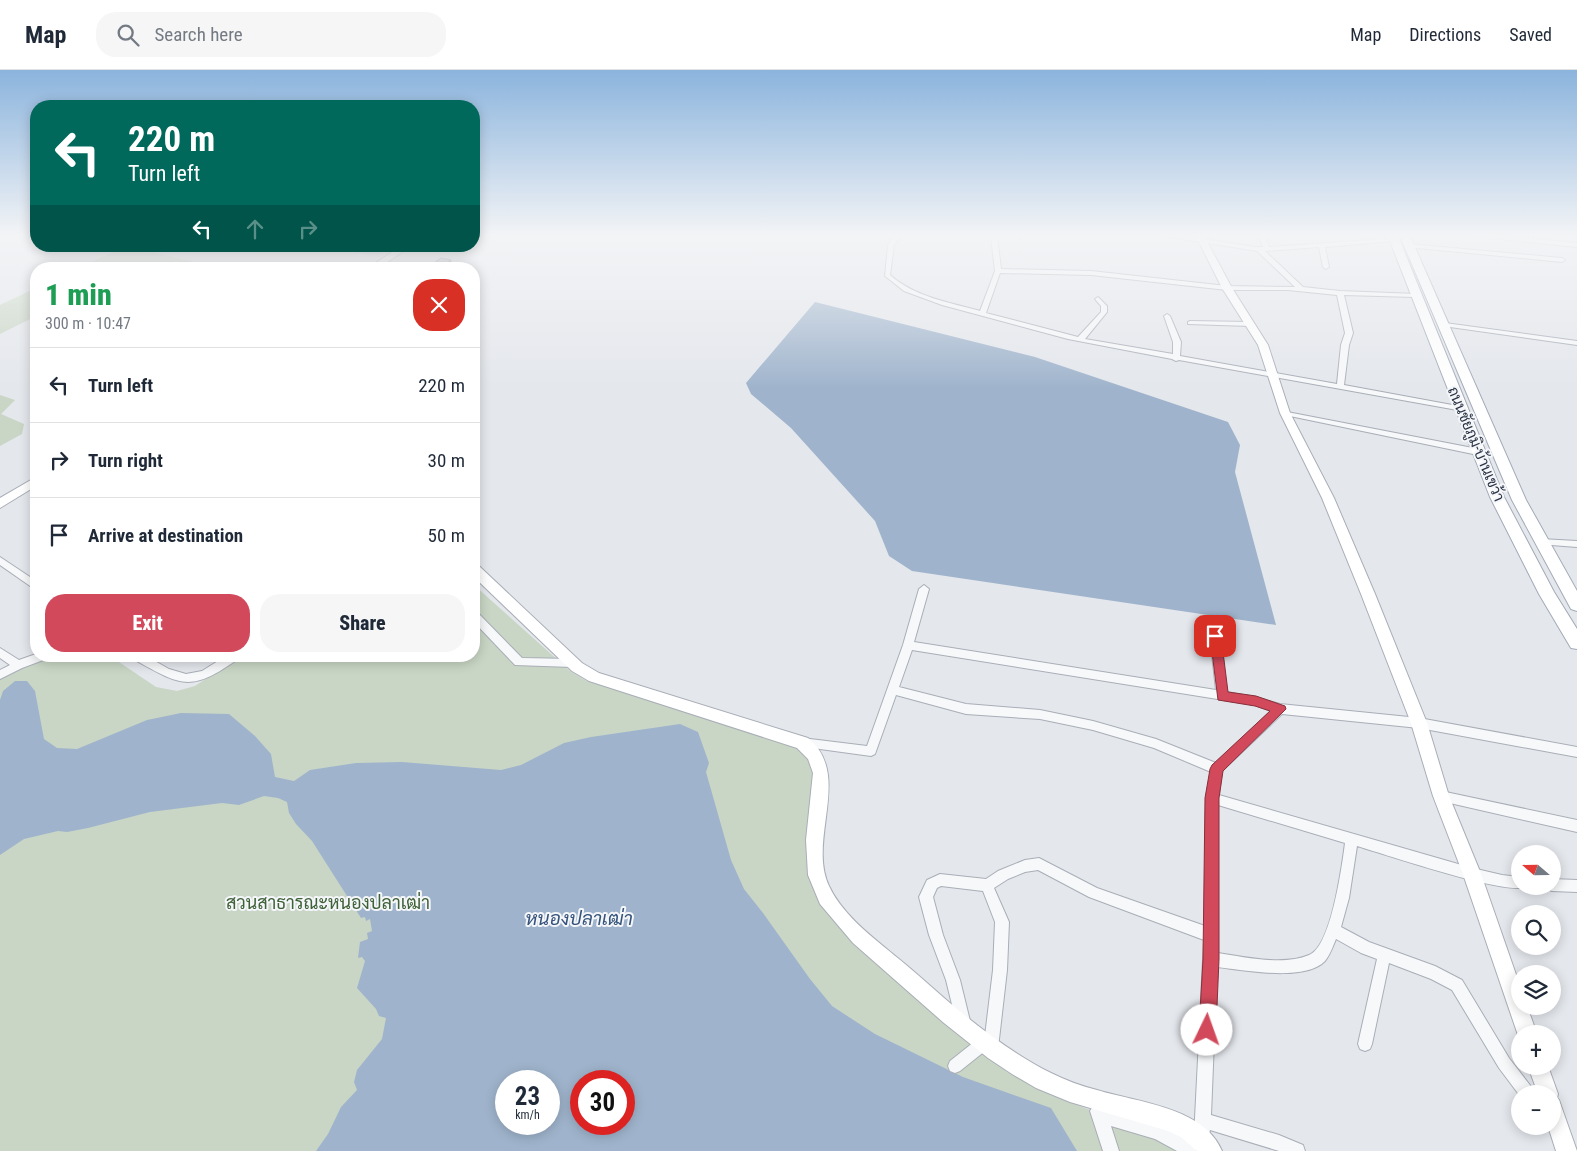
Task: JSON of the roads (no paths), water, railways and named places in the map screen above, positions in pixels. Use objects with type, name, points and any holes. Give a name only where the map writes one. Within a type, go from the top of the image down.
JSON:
[{"type":"main road","name":"ถนนชัยภูมิ-บ้านเขว้า","points":[[1413,286],[1451,384],[1463,409],[1478,452],[1519,542],[1547,594],[1577,643]]},
{"type":"main road","name":"ถนนชัยภูมิ-บ้านเขว้า","points":[[1425,286],[1445,326],[1519,500],[1540,542],[1577,605]]},
{"type":"main road","points":[[1451,384],[1470,386]]},
{"type":"street","points":[[902,286],[932,300],[1041,332],[1176,359],[1463,409]]},
{"type":"street","points":[[982,314],[992,286]]},
{"type":"street","points":[[1212,286],[1415,295]]},
{"type":"street","points":[[1226,288],[1263,345],[1275,377],[1285,413],[1328,498],[1419,723],[1441,796],[1472,874],[1524,1025]]},
{"type":"street","points":[[1340,293],[1350,334],[1344,345],[1340,388]]},
{"type":"street","points":[[1080,340],[1103,314],[1104,306],[1098,299]]},
{"type":"street","points":[[1168,316],[1177,342],[1176,359]]},
{"type":"street","points":[[1190,323],[1250,324]]},
{"type":"street","points":[[1445,326],[1577,343]]},
{"type":"street","points":[[1285,413],[1478,452]]},
{"type":"street","points":[[0,504],[30,485]]},
{"type":"street","points":[[1540,542],[1577,544]]},
{"type":"street","points":[[0,560],[30,582]]},
{"type":"street","points":[[480,575],[572,663],[594,677],[802,743],[871,751],[908,645],[924,589]]},
{"type":"street","points":[[480,622],[519,662],[572,663]]},
{"type":"street","points":[[1215,636],[1222,696]]},
{"type":"street","points":[[908,645],[1256,701],[1280,709],[1419,723],[1577,752]]},
{"type":"street","points":[[0,652],[18,665]]},
{"type":"street","points":[[0,675],[30,660]]},
{"type":"street","points":[[148,662],[169,674],[190,680],[215,670],[226,662]]},
{"type":"street","points":[[892,690],[967,710],[1048,716],[1098,727],[1147,740],[1188,755],[1217,769]]},
{"type":"street","points":[[1207,1144],[1203,1120],[1211,959],[1212,798],[1217,769],[1280,709]]},
{"type":"street","points":[[802,743],[814,753],[821,771],[815,860],[820,886],[831,904],[848,924],[987,1046],[1047,1084],[1097,1108],[1161,1132],[1177,1140],[1189,1151]]},
{"type":"street","points":[[1441,796],[1577,826]]},
{"type":"street","points":[[1212,798],[1472,874],[1502,882],[1511,882]]},
{"type":"street","points":[[1211,959],[1280,967],[1308,963],[1321,955],[1332,930],[1344,890],[1352,840]]},
{"type":"street","points":[[966,1029],[953,980],[936,935],[926,897],[932,884],[940,880],[987,886],[1025,866],[1039,864],[1094,893],[1210,936]]},
{"type":"street","points":[[1561,885],[1577,886]]},
{"type":"street","points":[[955,1066],[987,1046],[1000,970],[1002,922],[987,886]]},
{"type":"street","points":[[1332,930],[1384,956],[1435,973],[1457,985],[1504,1063],[1521,1085]]},
{"type":"street","points":[[1365,1044],[1384,956]]},
{"type":"street","points":[[1097,1108],[1163,1118],[1207,1144]]},
{"type":"street","points":[[1097,1108],[1111,1151]]},
{"type":"street","points":[[1203,1120],[1279,1143],[1297,1151]]},
{"type":"street","points":[[1561,1135],[1567,1151]]},
{"type":"water","points":[[815,302],[1035,357],[1228,422],[1240,445],[1235,472],[1276,625],[912,571],[889,556],[875,521],[791,428],[751,394],[746,383]]},
{"type":"water","name":"หนองปลาเฒ่า","points":[[15,681],[27,681],[35,691],[44,739],[57,748],[77,749],[147,720],[181,713],[229,714],[255,736],[271,754],[275,777],[294,781],[310,770],[356,763],[402,762],[501,770],[521,765],[564,743],[591,737],[680,724],[698,732],[709,763],[706,772],[731,860],[744,889],[832,1006],[875,1034],[963,1077],[1051,1108],[1077,1151],[316,1151],[328,1134],[341,1107],[357,1090],[354,1082],[357,1070],[382,1039],[386,1018],[379,1016],[376,1009],[357,988],[365,961],[362,957],[358,958],[360,942],[368,939],[367,933],[372,931],[370,919],[366,921],[365,917],[361,918],[312,841],[296,824],[289,813],[287,802],[278,798],[264,796],[239,805],[222,803],[150,812],[88,828],[67,832],[58,831],[24,839],[0,855],[0,700],[3,691]]},
{"type":"park label","name":"สวนสาธารณะหนองปลาเฒ่า","points":[[328,903]]}]
